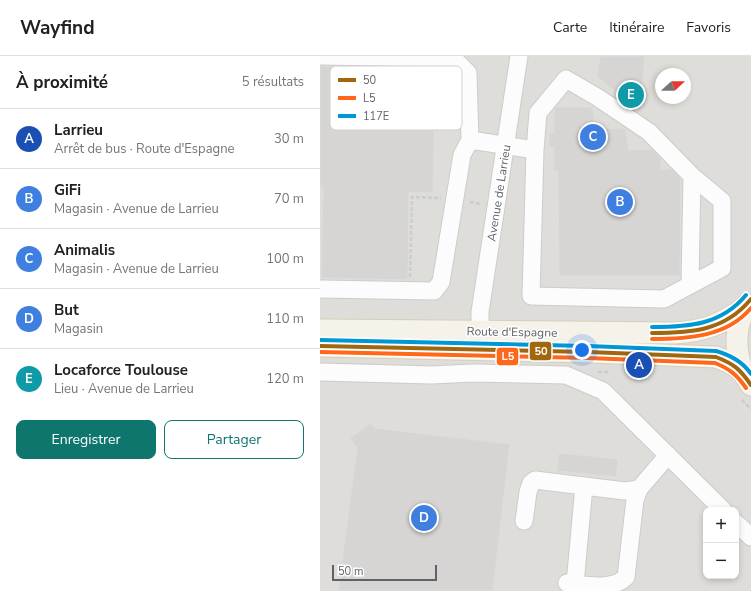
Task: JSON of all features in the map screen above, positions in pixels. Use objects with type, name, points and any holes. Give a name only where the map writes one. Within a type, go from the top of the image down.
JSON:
[{"type":"main road","name":"Route d'Espagne","points":[[320,330],[541,333],[698,332],[729,319],[748,303]]},
{"type":"main road","points":[[744,385],[737,352],[736,338],[739,322],[748,303]]},
{"type":"main road","name":"Route d'Espagne","points":[[320,346],[588,352],[716,357],[731,363],[744,385]]},
{"type":"street","points":[[320,56],[441,58],[456,61],[461,66]]},
{"type":"street","name":"Avenue de Larrieu","points":[[480,331],[480,312],[520,56]]},
{"type":"street","points":[[320,289],[434,291],[441,282],[462,155],[470,140],[468,73],[462,67]]},
{"type":"street","points":[[566,79],[597,97],[649,132],[692,176],[722,201],[722,268],[664,299],[531,296],[535,150],[538,113],[566,79]]},
{"type":"street","points":[[470,140],[535,150]]},
{"type":"street","points":[[690,285],[692,176]]},
{"type":"street","points":[[320,372],[431,375],[473,373],[566,375],[603,391],[720,507]]},
{"type":"street","points":[[584,486],[571,583],[610,587],[619,585],[626,578],[635,500],[639,489],[668,455]]},
{"type":"street","points":[[524,521],[528,492],[531,483],[535,480],[625,491],[639,489]]},
{"type":"street","points":[[739,526],[751,537]]},
{"type":"path","points":[[406,291],[409,282],[412,197],[454,199],[482,204]]},
{"type":"path","points":[[592,371],[612,372]]},
{"type":"path","points":[[744,385],[751,409]]},
{"type":"shaded area","points":[[320,56],[751,56],[751,591],[320,591]]},
{"type":"building","points":[[600,56],[645,56],[640,111],[597,77]]},
{"type":"building","points":[[320,66],[330,66],[330,130],[434,130],[433,193],[409,192],[408,280],[321,278],[323,188],[320,188]]},
{"type":"building","points":[[556,107],[593,107],[594,129],[625,128],[629,150],[652,149],[661,159],[661,170],[672,169],[681,180],[680,276],[559,276],[558,171],[554,171],[554,147],[549,147],[549,133],[554,133],[554,110]]},
{"type":"building","points":[[371,423],[375,428],[510,444],[493,591],[338,591],[357,448],[350,438]]},
{"type":"building","points":[[559,453],[618,459],[616,477],[557,471]]},
{"type":"transit line","name":"117E","points":[[652,327],[691,325],[704,322],[726,313],[746,295]]},
{"type":"transit line","name":"50","points":[[652,333],[694,331],[719,324],[741,310],[751,299]]},
{"type":"transit line","name":"L5","points":[[652,339],[692,337],[718,331],[741,318],[751,308]]},
{"type":"transit line","name":"117E","points":[[320,340],[588,346],[716,351],[736,360],[751,374]]},
{"type":"transit line","name":"50","points":[[320,346],[588,352],[716,357],[728,362],[736,368],[751,385]]},
{"type":"transit line","name":"L5","points":[[320,352],[588,358],[715,363],[733,373],[746,388]]},
{"type":"place","name":"Locaforce Toulouse","points":[[631,95]]},
{"type":"place","name":"Animalis","points":[[593,137]]},
{"type":"place","name":"GiFi","points":[[620,202]]},
{"type":"place","name":"Larrieu","points":[[639,365]]},
{"type":"place","name":"But","points":[[424,518]]}]
